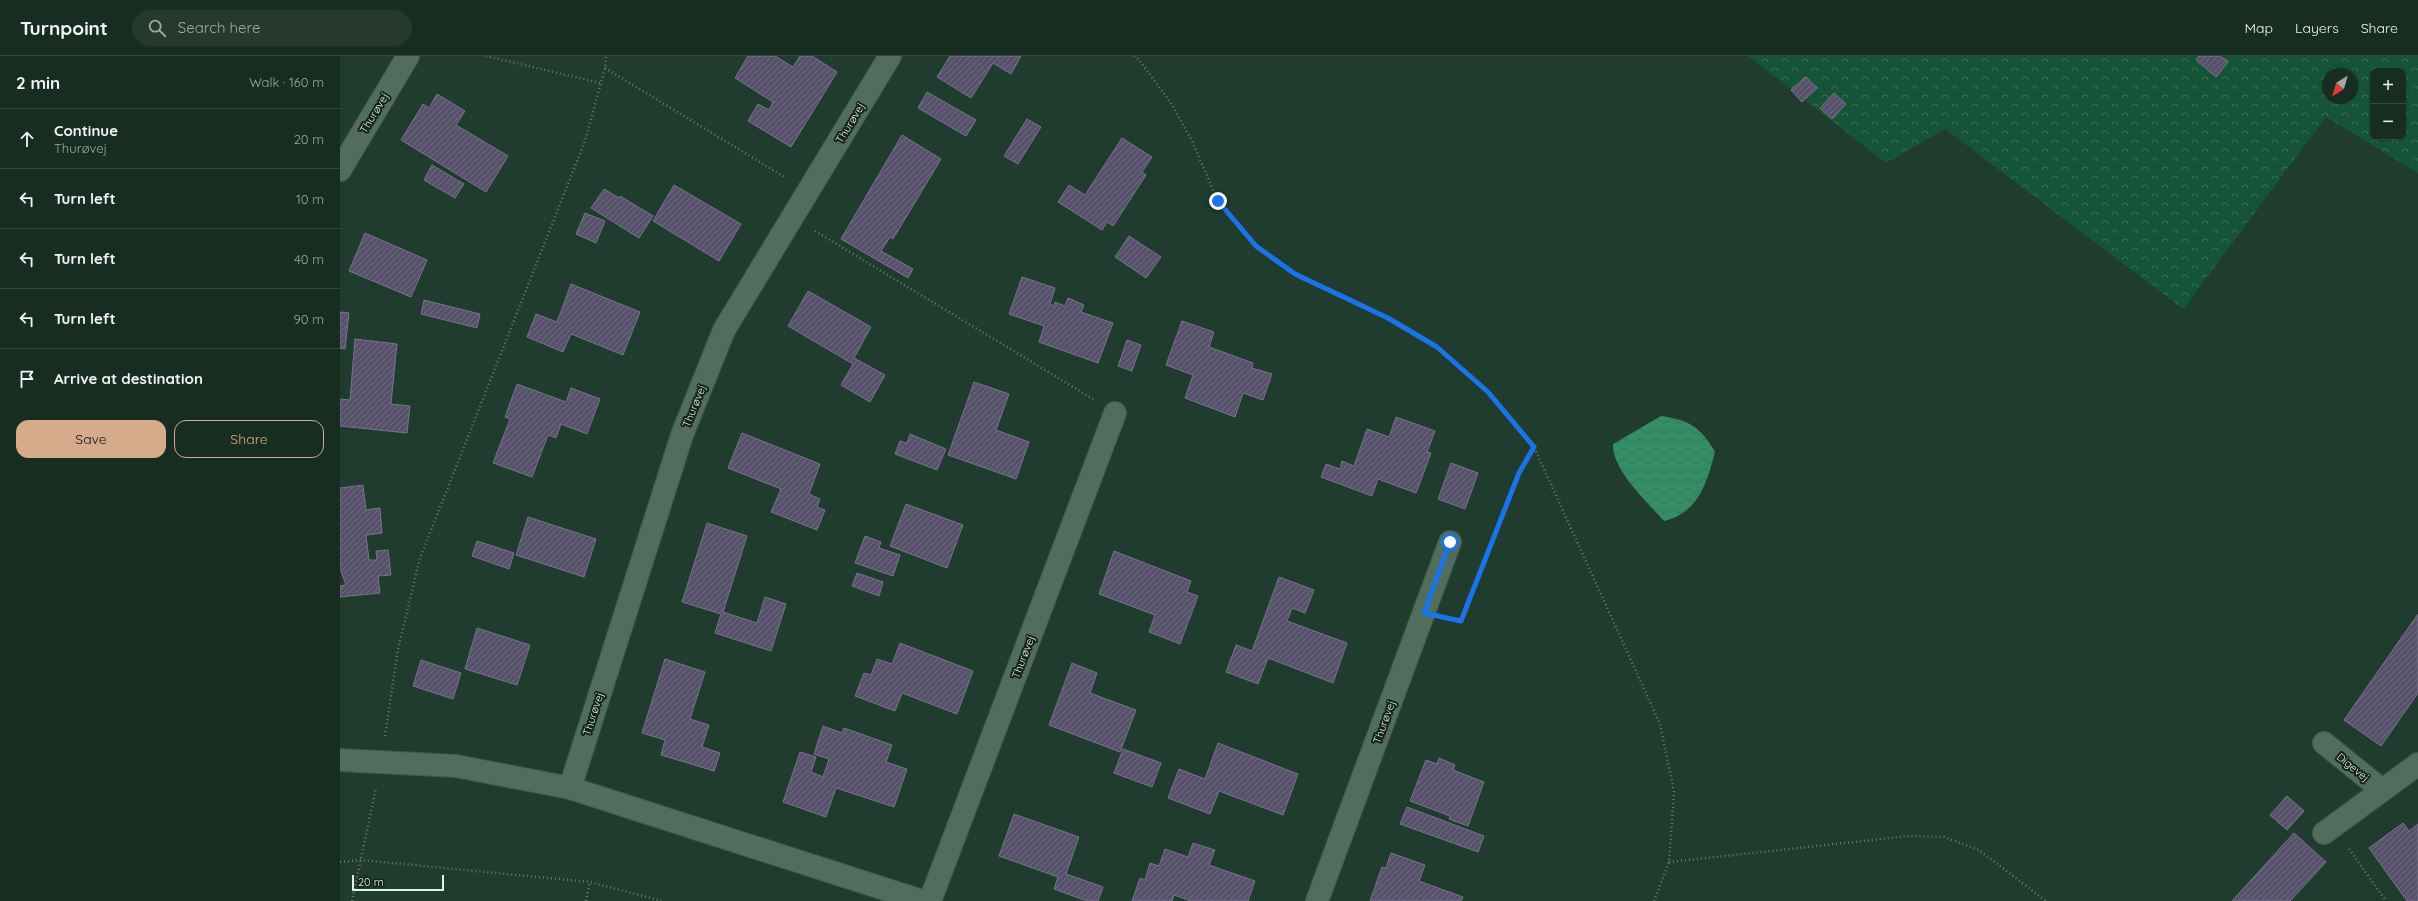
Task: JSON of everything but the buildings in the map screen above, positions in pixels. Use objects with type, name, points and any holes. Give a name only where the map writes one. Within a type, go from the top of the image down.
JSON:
[{"type":"street","name":"Thurøvej","points":[[340,170],[408,56]]},
{"type":"street","name":"Thurøvej","points":[[570,788],[682,435],[724,330],[890,56]]},
{"type":"street","name":"Thurøvej","points":[[930,901],[1116,413]]},
{"type":"street","name":"Thurøvej","points":[[1317,901],[1450,542]]},
{"type":"street","name":"Digevej","points":[[2324,743],[2382,790]]},
{"type":"street","points":[[340,760],[456,766],[570,788],[922,901]]},
{"type":"street","name":"Digevej","points":[[2329,829],[2418,764]]},
{"type":"path","points":[[486,56],[600,83]]},
{"type":"path","points":[[352,901],[381,762],[398,649],[420,558],[585,140],[605,68],[606,56]]},
{"type":"path","points":[[1134,56],[1140,61],[1171,103],[1192,141],[1218,201],[1256,246],[1295,274],[1388,318],[1437,347],[1488,392],[1534,447],[1660,724],[1674,792],[1669,862],[1654,901]]},
{"type":"path","points":[[605,68],[808,192]]},
{"type":"path","points":[[793,217],[1116,413]]},
{"type":"path","points":[[1424,613],[1461,621],[1519,473],[1534,447]]},
{"type":"path","points":[[2329,829],[2386,901]]},
{"type":"path","points":[[1669,862],[1909,836],[1944,837],[1979,850],[2046,901]]},
{"type":"path","points":[[340,862],[361,860],[590,882],[662,901]]},
{"type":"path","points":[[586,901],[590,882]]},
{"type":"green space","points":[[1748,56],[2418,56],[2418,173],[2326,117],[2183,309],[1945,129],[1886,163]]},
{"type":"water","points":[[1661,416],[1679,420],[1693,426],[1705,436],[1715,452],[1709,474],[1700,495],[1686,511],[1676,517],[1664,521],[1624,475],[1614,454],[1613,444]]},
{"type":"route","points":[[1218,201],[1256,246],[1295,274],[1388,318],[1437,347],[1488,392],[1534,447],[1519,473],[1461,621],[1424,613],[1450,542]]}]
